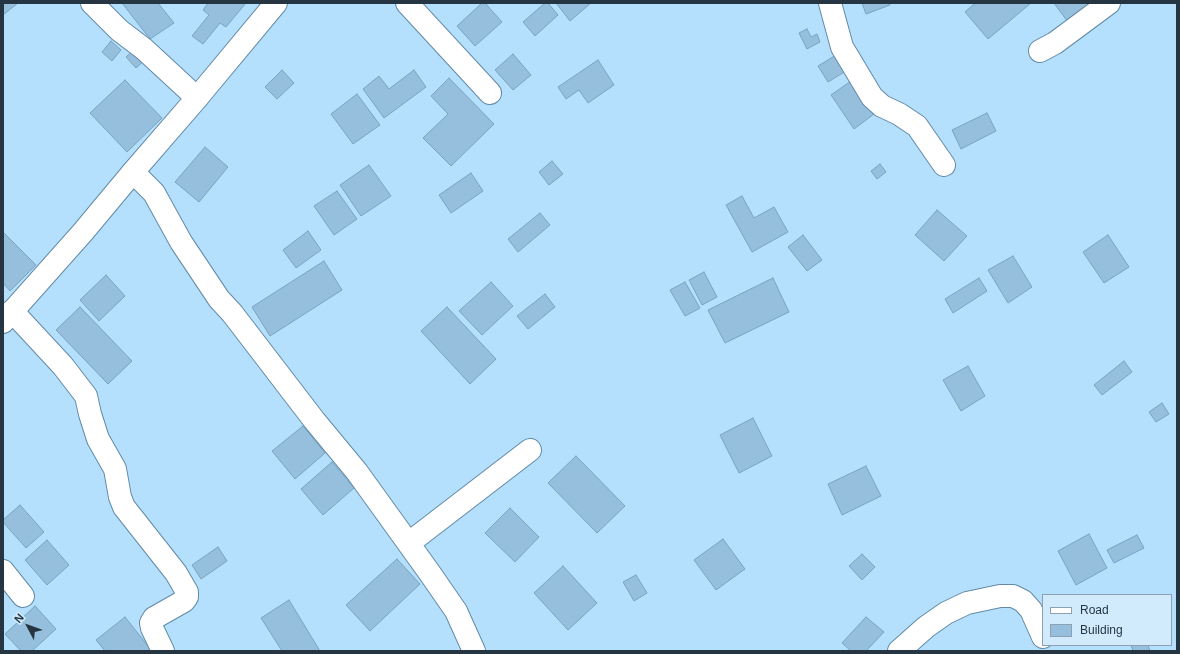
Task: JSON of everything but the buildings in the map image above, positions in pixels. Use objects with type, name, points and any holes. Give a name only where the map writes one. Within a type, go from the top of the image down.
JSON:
[{"type":"street","points":[[92,3],[119,30],[144,49],[197,98]]},
{"type":"street","points":[[164,651],[151,623],[154,618],[184,601],[187,597],[187,592],[176,573],[124,507],[120,497],[115,468],[98,439],[86,396],[62,366],[8,317],[83,232],[276,3]]},
{"type":"street","points":[[408,3],[490,93]]},
{"type":"street","points":[[830,3],[842,47],[872,97],[882,106],[899,114],[917,126],[944,165]]},
{"type":"street","points":[[1040,51],[1055,43],[1109,3]]},
{"type":"street","points":[[133,172],[154,193],[181,242],[219,299],[232,313],[314,420],[357,472],[448,598],[456,611],[474,651]]},
{"type":"street","points":[[408,543],[530,450]]},
{"type":"street","points":[[3,572],[24,596]]},
{"type":"street","points":[[899,651],[946,613],[967,603],[1000,596],[1013,596],[1023,601],[1031,610],[1042,635]]}]
